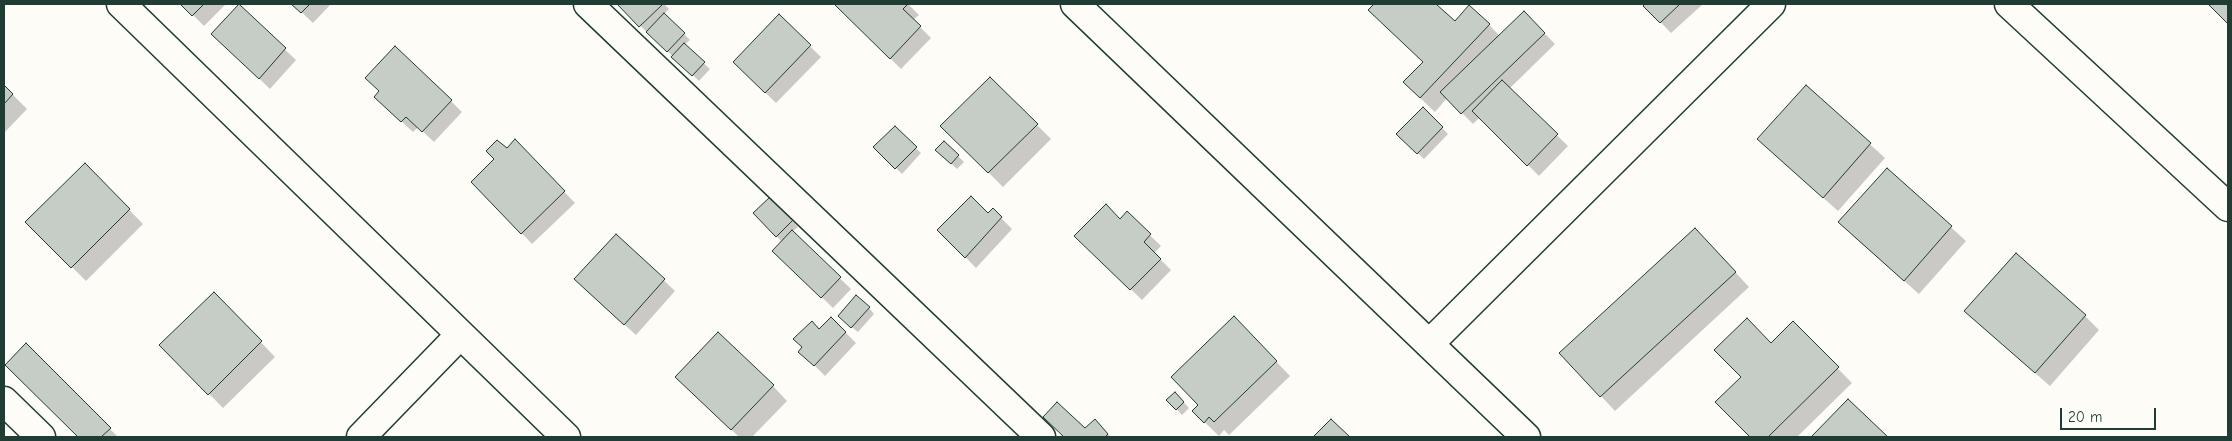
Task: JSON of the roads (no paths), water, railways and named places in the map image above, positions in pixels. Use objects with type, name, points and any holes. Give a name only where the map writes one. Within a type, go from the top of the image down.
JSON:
[{"type":"street","points":[[121,4],[566,437]]},
{"type":"street","points":[[588,4],[1041,437]]},
{"type":"street","points":[[1075,4],[1526,437]]},
{"type":"street","points":[[1430,344],[1771,4]]},
{"type":"street","points":[[2008,4],[2228,207]]},
{"type":"street","points":[[361,437],[460,335]]},
{"type":"street","points":[[4,401],[41,437]]}]
